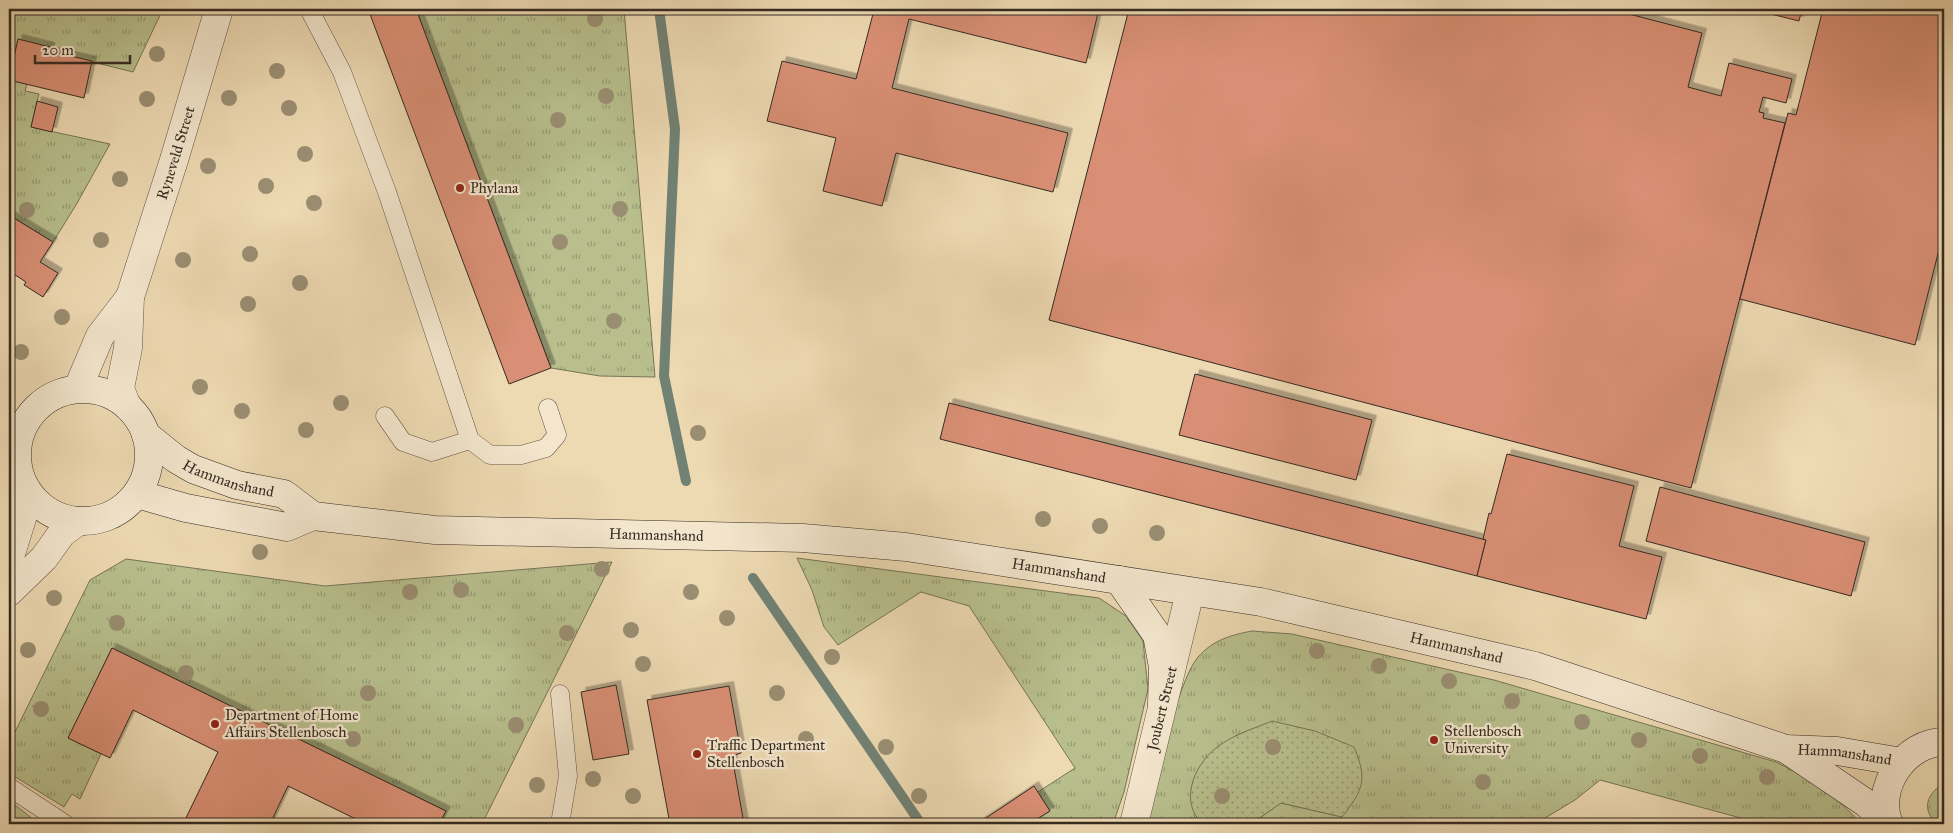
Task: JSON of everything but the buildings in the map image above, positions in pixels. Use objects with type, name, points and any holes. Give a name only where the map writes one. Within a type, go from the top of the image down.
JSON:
[{"type":"street","name":"Ryneveld Street","points":[[126,404],[120,388],[128,348],[130,297],[174,160],[219,9]]},
{"type":"street","name":"Ryneveld Street","points":[[78,388],[100,336],[130,297]]},
{"type":"street","points":[[9,560],[23,515],[18,474],[18,442],[22,428],[21,409],[61,392],[78,388],[103,392],[126,404],[138,418],[146,435],[149,455],[146,476],[137,494],[125,506],[112,514],[96,519],[79,521],[48,512],[36,502],[18,474]]},
{"type":"street","name":"Hammanshand","points":[[146,435],[176,459],[193,468],[237,485],[284,494],[313,516]]},
{"type":"street","name":"Hammanshand","points":[[137,494],[186,508],[287,527],[313,516],[435,530],[803,538],[906,547],[1261,602],[1535,666],[1786,749],[1837,752],[1902,762]]},
{"type":"street","points":[[9,592],[44,558],[62,533],[79,521]]},
{"type":"street","points":[[1119,580],[1157,635],[1163,667],[1162,704]]},
{"type":"street","name":"Joubert Street","points":[[1134,824],[1190,592]]},
{"type":"street","points":[[1888,822],[1885,805],[1887,790],[1893,775],[1902,762],[1914,752],[1940,738]]},
{"type":"street","name":"Hammanshand","points":[[1786,749],[1866,803],[1888,822]]},
{"type":"lane","points":[[310,9],[342,72],[387,192],[470,440],[490,455],[521,455],[546,448],[557,435],[548,408]]},
{"type":"lane","points":[[385,416],[403,442],[432,452],[470,440]]},
{"type":"lane","points":[[560,694],[568,776],[560,824]]},
{"type":"lane","points":[[9,787],[65,824]]},
{"type":"green space","points":[[9,9],[163,9],[133,72],[49,51],[50,47],[18,39],[9,76]]},
{"type":"green space","points":[[416,9],[624,9],[655,377],[600,376],[551,368]]},
{"type":"green space","points":[[9,80],[27,84],[25,91],[39,94],[31,127],[110,144],[53,242],[9,215]]},
{"type":"green space","points":[[797,558],[1099,598],[1126,616],[1143,641],[1148,689],[1124,792],[1113,824],[1029,824],[1050,811],[1038,792],[1075,768],[969,606],[921,592],[838,645],[824,627],[812,590]]},
{"type":"green space","points":[[126,559],[325,586],[612,562],[482,824],[439,824],[446,811],[112,648],[68,738],[101,754],[80,799],[72,794],[64,807],[9,773],[9,744],[90,580]]},
{"type":"green space","name":"Stellenbosch University","points":[[1252,631],[1292,634],[1494,680],[1776,762],[1800,774],[1832,796],[1861,824],[1763,824],[1600,780],[1575,800],[1535,824],[1251,824],[1281,803],[1342,817],[1252,729],[1235,736],[1194,816],[1203,824],[1146,824],[1175,711],[1190,670],[1198,657],[1216,642]]},
{"type":"green space","points":[[1272,721],[1315,731],[1354,747],[1362,777],[1359,792],[1355,799],[1342,817],[1281,803],[1251,824],[1203,824],[1192,806],[1191,795],[1195,774],[1201,765],[1222,743]]},
{"type":"green space","points":[[1940,786],[1944,786],[1944,824],[1937,824],[1929,814],[1928,809],[1931,795]]},
{"type":"green space","points":[[9,800],[39,824],[9,824]]},
{"type":"waterway","points":[[659,9],[675,129],[664,376],[686,481]]},
{"type":"waterway","points":[[753,578],[921,824]]},
{"type":"place","name":"Phylana","points":[[460,188]]},
{"type":"place","name":"Department of Home Affairs Stellenbosch","points":[[215,724]]},
{"type":"place","name":"Stellenbosch University","points":[[1434,740]]},
{"type":"place","name":"Traffic Department Stellenbosch","points":[[697,754]]}]
